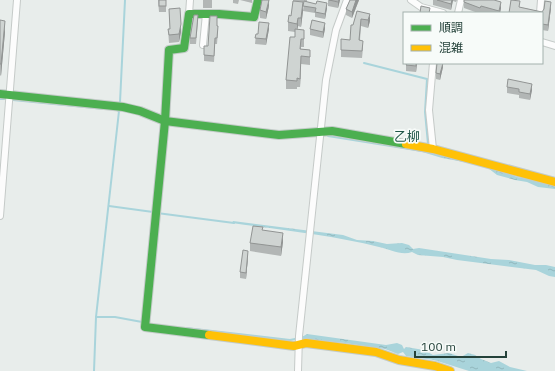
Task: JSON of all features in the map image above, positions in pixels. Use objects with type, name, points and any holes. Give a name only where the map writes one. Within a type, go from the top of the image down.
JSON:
[{"type":"street","points":[[0,216],[17,0]]},
{"type":"street","points":[[190,0],[184,48],[169,50],[165,121],[146,323],[294,346],[299,340]]},
{"type":"street","points":[[189,14],[254,17],[258,0]]},
{"type":"street","points":[[298,371],[299,340],[308,238],[329,58],[336,30],[347,0]]},
{"type":"street","points":[[411,0],[422,7],[435,12]]},
{"type":"street","points":[[458,12],[461,0]]},
{"type":"street","points":[[540,12],[541,0]]},
{"type":"street","points":[[202,45],[206,14]]},
{"type":"street","points":[[543,42],[555,46]]},
{"type":"street","points":[[433,64],[429,110],[433,149]]},
{"type":"street","points":[[0,94],[123,107],[140,111],[165,121],[290,135],[320,131],[373,137],[433,149],[555,182]]},
{"type":"street","points":[[299,340],[306,343],[376,352],[399,360],[436,366],[450,371]]},
{"type":"water","points":[[419,150],[460,158],[489,166],[517,177],[555,186],[555,189],[538,187],[527,182],[497,175],[488,168],[442,158]]},
{"type":"water","points":[[233,221],[343,235],[357,240],[387,244],[402,243],[409,245],[413,249],[419,248],[535,265],[546,265],[555,267],[555,277],[536,270],[418,255],[412,252],[400,253],[343,239],[232,223]]},
{"type":"water","points":[[307,334],[386,345],[397,343],[402,345],[404,349],[406,347],[424,350],[433,355],[449,353],[461,357],[468,353],[491,363],[499,361],[510,367],[527,371],[469,371],[434,360],[406,356],[403,352],[398,354],[385,349],[303,339],[302,337]]},
{"type":"building","points":[[159,0],[166,0],[166,6],[159,6]]},
{"type":"building","points":[[262,0],[269,0],[266,12],[260,10]]},
{"type":"building","points":[[350,0],[356,0],[352,12],[346,9]]},
{"type":"building","points":[[437,0],[452,0],[451,4]]},
{"type":"building","points":[[464,0],[494,0],[501,2],[499,11],[481,6],[480,8],[464,2]]},
{"type":"building","points":[[511,0],[520,1],[519,7],[542,12],[509,12]]},
{"type":"building","points":[[293,1],[303,2],[301,18],[298,18],[297,24],[288,22],[289,15],[291,16]]},
{"type":"building","points":[[304,1],[316,4],[317,1],[327,3],[325,14],[315,12],[316,8],[303,6]]},
{"type":"building","points":[[545,1],[551,2],[548,25],[543,24],[542,12]]},
{"type":"building","points":[[421,6],[430,8],[429,12],[420,12]]},
{"type":"building","points":[[180,8],[181,24],[179,34],[169,35],[169,9]]},
{"type":"building","points":[[357,11],[370,14],[368,20],[361,19],[359,40],[363,41],[362,51],[341,50],[341,39],[350,40],[351,25],[353,25]]},
{"type":"building","points":[[194,15],[198,15],[196,38],[190,38]]},
{"type":"building","points":[[210,16],[217,16],[218,26],[217,38],[215,38],[214,56],[204,55],[204,46],[208,46]]},
{"type":"building","points":[[0,20],[5,21],[1,64],[0,64]]},
{"type":"building","points":[[312,20],[325,23],[323,32],[310,29]]},
{"type":"building","points":[[259,22],[269,23],[266,39],[255,38],[256,34],[258,34]]},
{"type":"building","points":[[295,29],[304,30],[304,39],[301,39],[300,49],[310,50],[310,57],[301,56],[300,79],[297,78],[297,81],[286,80],[290,37],[295,37]]},
{"type":"building","points":[[416,64],[416,66],[406,65]]},
{"type":"building","points":[[437,64],[443,64],[440,74],[436,73]]},
{"type":"building","points":[[508,79],[532,84],[530,94],[519,92],[519,89],[507,87]]},
{"type":"building","points":[[253,226],[263,227],[262,230],[283,233],[281,247],[250,243]]},
{"type":"building","points":[[243,250],[248,251],[246,273],[240,272]]},
{"type":"waterway","points":[[120,102],[125,0]]},
{"type":"waterway","points":[[364,63],[427,79],[425,112],[428,144]]},
{"type":"waterway","points":[[13,100],[105,109]]},
{"type":"waterway","points":[[94,371],[96,317],[119,111],[117,110]]},
{"type":"waterway","points":[[328,136],[422,151]]},
{"type":"waterway","points":[[109,206],[153,212]]},
{"type":"waterway","points":[[157,213],[234,223]]},
{"type":"waterway","points":[[96,317],[115,317],[142,322]]},
{"type":"waterway","points":[[186,328],[290,340],[305,337]]},
{"type":"traffic: fast","points":[[209,335],[145,327],[165,121],[169,50],[184,48],[189,14],[219,14],[254,17],[258,0]]},
{"type":"traffic: fast","points":[[0,94],[123,107],[140,111],[165,121],[279,135],[332,131],[406,144]]},
{"type":"traffic: slow","points":[[406,144],[433,149],[555,182]]},
{"type":"traffic: slow","points":[[209,335],[294,346],[306,343],[376,352],[399,360],[435,366],[450,371]]},
{"type":"district","name":"乙柳","points":[[407,136]]}]
